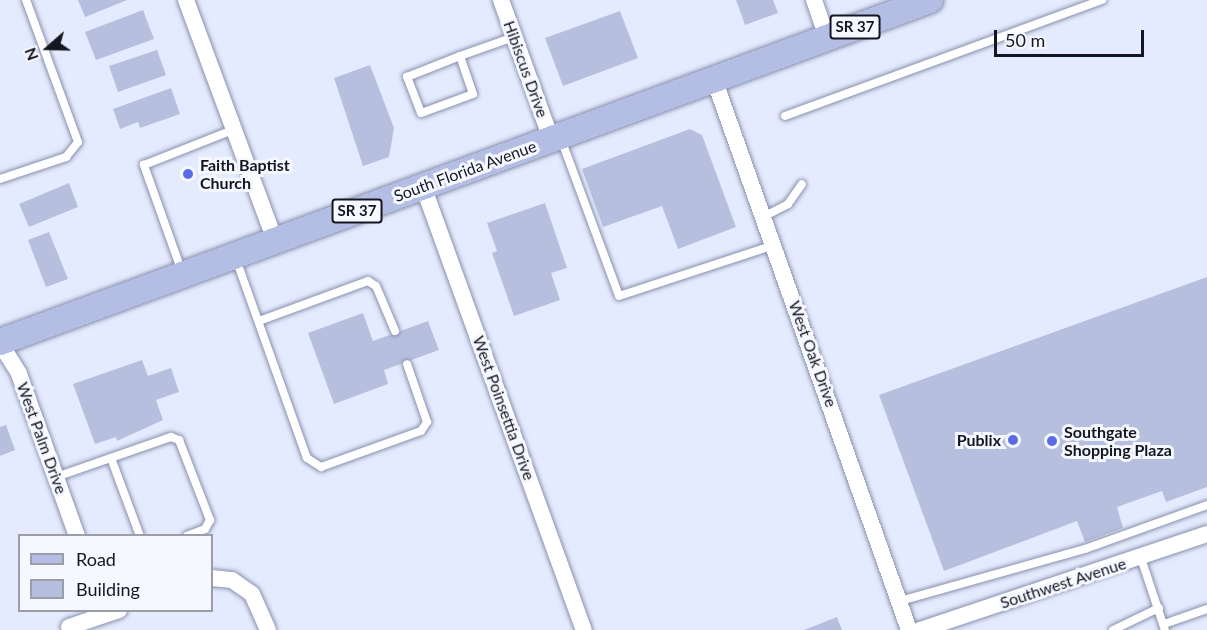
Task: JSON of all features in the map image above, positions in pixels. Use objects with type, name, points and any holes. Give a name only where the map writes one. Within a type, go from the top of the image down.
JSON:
[{"type":"main road","name":"South Florida Avenue","points":[[0,343],[922,1]]},
{"type":"street","points":[[186,0],[275,241]]},
{"type":"street","name":"Hibiscus Drive","points":[[501,0],[555,137]]},
{"type":"street","points":[[814,0],[827,37]]},
{"type":"street","name":"West Oak Drive","points":[[714,79],[909,630]]},
{"type":"street","name":"West Poinsettia Drive","points":[[423,186],[584,630]]},
{"type":"street","name":"West Palm Drive","points":[[0,343],[19,374],[76,534]]},
{"type":"street","name":"Southwest Avenue","points":[[920,630],[1141,558],[1207,534]]},
{"type":"street","points":[[213,578],[232,580],[252,594],[268,630]]},
{"type":"street","points":[[69,627],[110,612]]},
{"type":"lane","points":[[0,179],[66,157],[78,142],[26,0]]},
{"type":"lane","points":[[785,116],[1102,0]]},
{"type":"lane","points":[[460,56],[473,94],[421,113],[407,77],[460,56],[514,37]]},
{"type":"lane","points":[[183,275],[144,165],[233,130]]},
{"type":"lane","points":[[555,137],[619,297],[774,245]]},
{"type":"lane","points":[[763,217],[788,204],[802,184]]},
{"type":"lane","points":[[235,256],[307,458],[321,467],[421,431],[427,422],[407,364]]},
{"type":"lane","points":[[259,321],[368,281],[376,286],[395,331]]},
{"type":"lane","points":[[56,477],[171,437],[180,440],[210,520],[205,529],[192,534]]},
{"type":"lane","points":[[111,458],[139,534]]},
{"type":"lane","points":[[900,601],[1085,549],[1207,505]]},
{"type":"lane","points":[[1141,558],[1164,627],[1207,609]]},
{"type":"lane","points":[[1113,630],[1159,608]]},
{"type":"building","points":[[78,0],[127,0],[85,17]]},
{"type":"building","points":[[736,0],[773,0],[778,13],[745,25]]},
{"type":"building","points":[[143,10],[154,39],[96,60],[85,32]]},
{"type":"building","points":[[620,11],[638,58],[563,86],[545,38]]},
{"type":"building","points":[[157,50],[166,75],[118,92],[109,66]]},
{"type":"building","points":[[370,65],[394,128],[389,157],[363,166],[334,78]]},
{"type":"building","points":[[171,88],[180,114],[140,128],[138,122],[120,129],[113,109]]},
{"type":"building","points":[[690,129],[702,135],[736,227],[678,249],[662,206],[603,227],[582,169]]},
{"type":"building","points":[[69,183],[78,207],[29,227],[19,204]]},
{"type":"building","points":[[545,203],[567,268],[551,273],[560,300],[514,316],[492,253],[497,251],[487,223]]},
{"type":"building","points":[[49,232],[68,279],[46,287],[28,240]]},
{"type":"building","name":"Southgate Shopping Plaza","points":[[1207,277],[1207,487],[1166,502],[1162,491],[1117,507],[1123,528],[1085,542],[1077,521],[944,571],[879,395]]},
{"type":"building","points":[[363,313],[373,341],[428,321],[439,350],[384,370],[388,384],[334,404],[308,333]]},
{"type":"building","points":[[142,360],[148,376],[171,368],[179,392],[156,400],[163,420],[117,441],[116,437],[95,444],[73,384]]},
{"type":"building","points":[[6,425],[15,450],[0,456],[0,427]]},
{"type":"building","points":[[837,617],[842,630],[804,630]]},
{"type":"place","name":"Faith Baptist Church","points":[[188,174]]},
{"type":"place","name":"Publix","points":[[1013,440]]},
{"type":"place","name":"Southgate Shopping Plaza","points":[[1052,441]]}]
